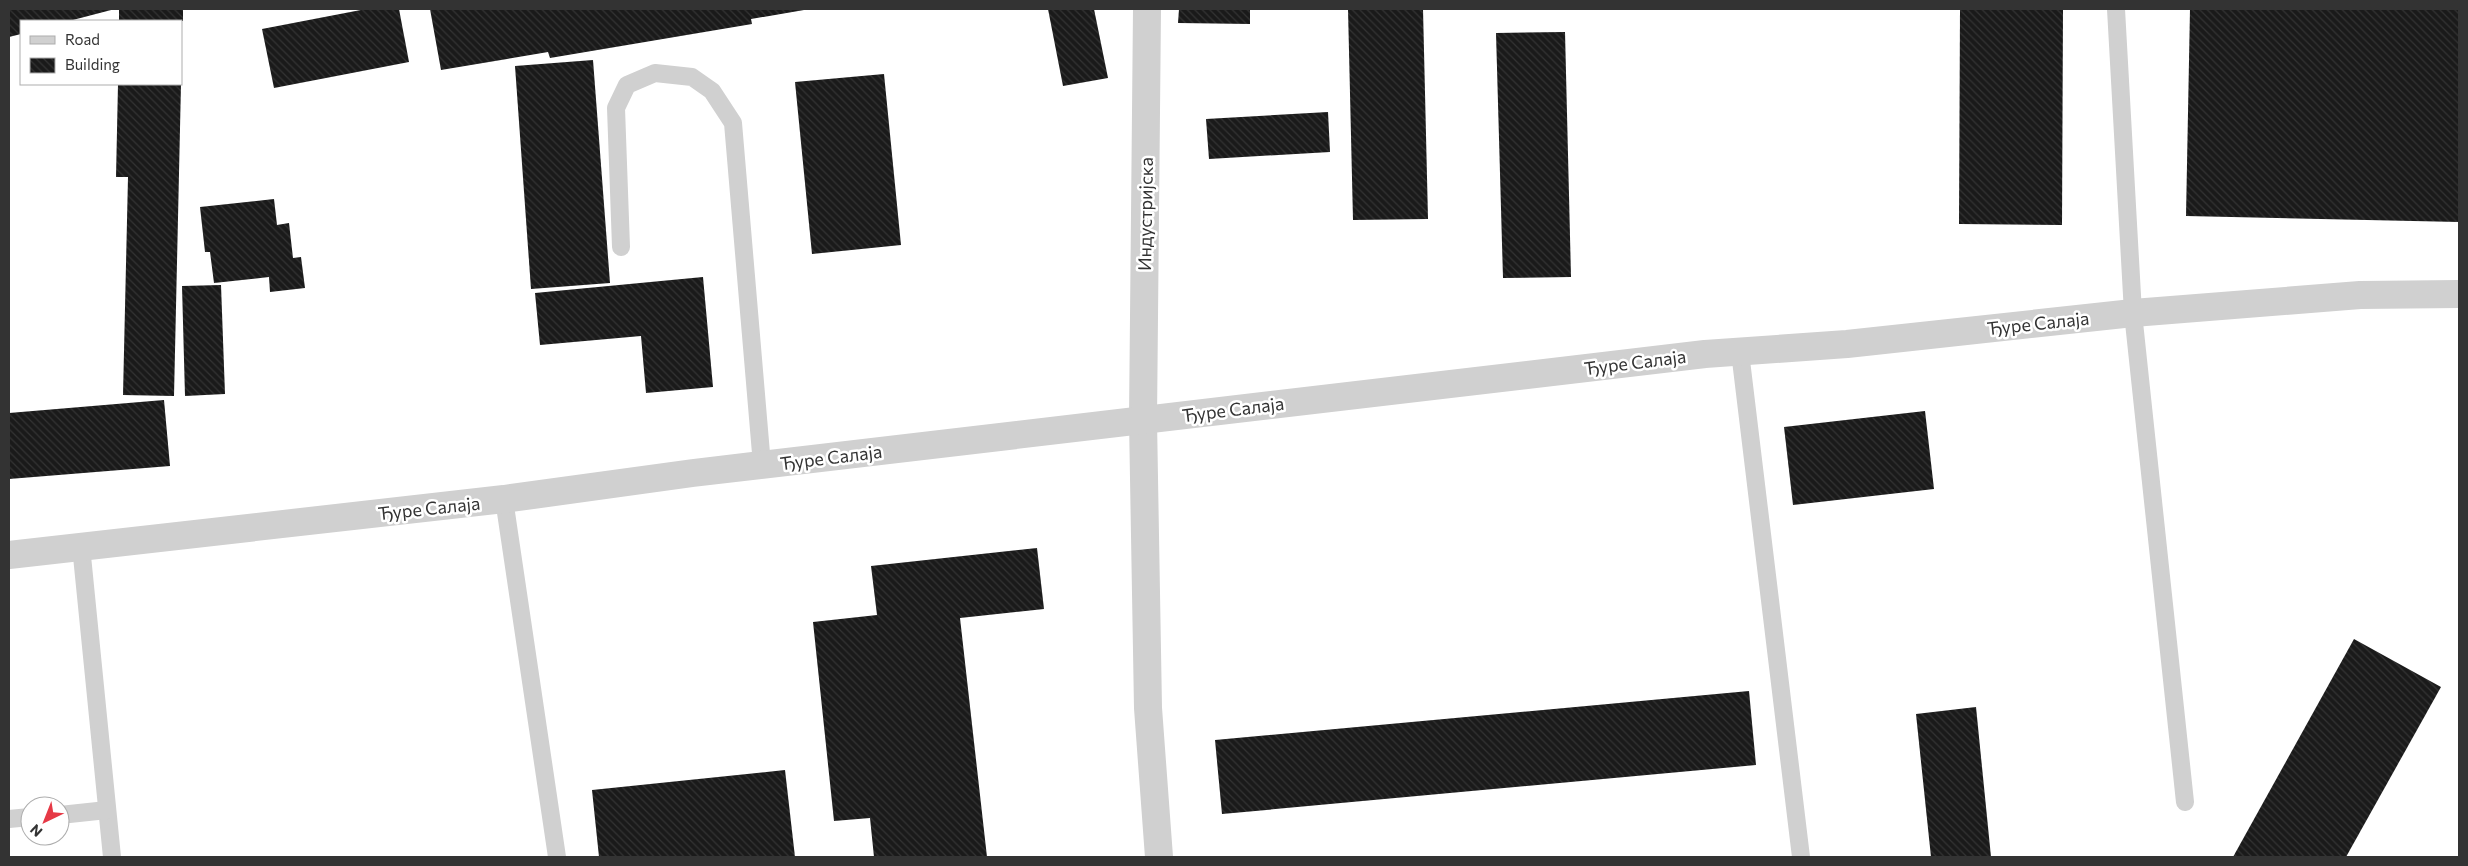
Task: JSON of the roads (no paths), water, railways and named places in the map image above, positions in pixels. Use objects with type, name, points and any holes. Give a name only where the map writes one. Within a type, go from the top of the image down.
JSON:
[{"type":"street","name":"Индустријска","points":[[1147,9],[1143,420],[1148,708],[1159,857]]},
{"type":"street","name":"Ђуре Салаја","points":[[9,555],[504,499],[762,465],[1705,354],[1847,344],[2133,313],[2360,295],[2459,294]]},
{"type":"lane","points":[[2116,9],[2133,313],[2184,802]]},
{"type":"lane","points":[[621,247],[616,108],[627,86],[655,73],[692,77],[712,91],[733,123],[762,465]]},
{"type":"lane","points":[[1740,352],[1801,857]]},
{"type":"lane","points":[[504,499],[558,857]]},
{"type":"lane","points":[[81,546],[112,857]]},
{"type":"lane","points":[[70,813],[107,810]]}]
